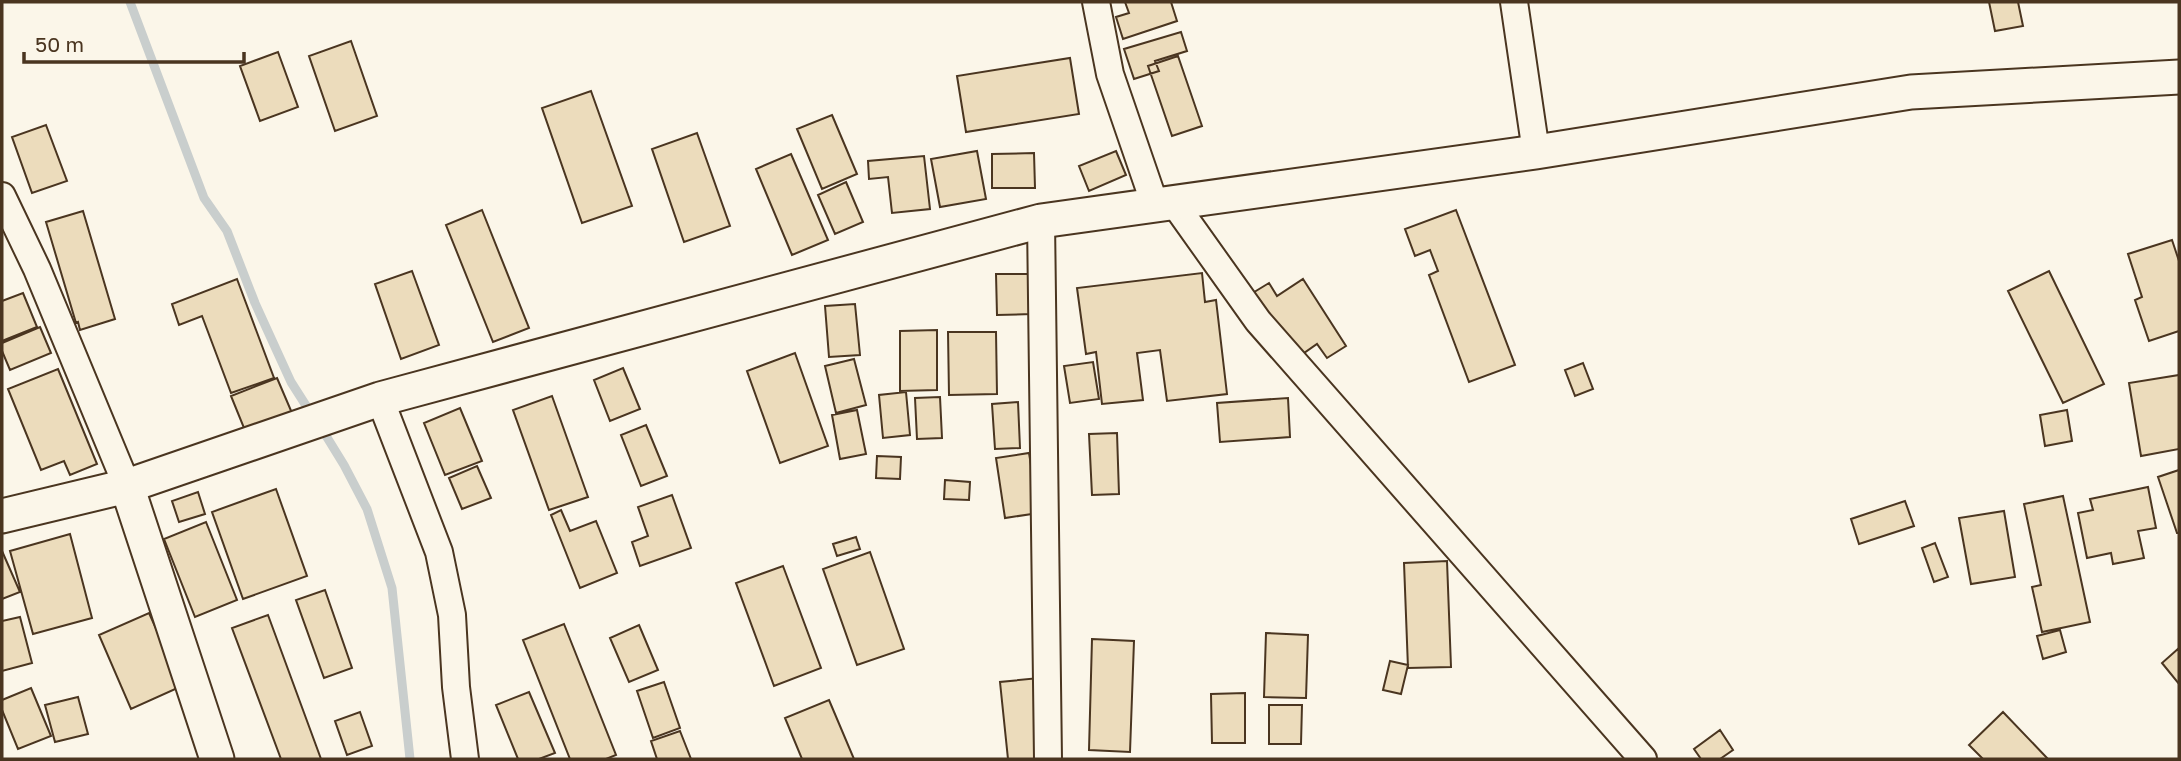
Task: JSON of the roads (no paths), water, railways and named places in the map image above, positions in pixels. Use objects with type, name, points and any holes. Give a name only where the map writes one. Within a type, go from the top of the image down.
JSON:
[{"type":"street","points":[[1096,2],[1111,74],[1165,204],[1258,321],[1643,759]]},
{"type":"street","points":[[1514,2],[1536,152]]},
{"type":"street","points":[[2,516],[127,486],[380,399],[1041,221],[1536,152],[1911,92],[2179,77]]},
{"type":"street","points":[[2,196],[37,269],[127,486],[217,759]]},
{"type":"street","points":[[1041,221],[1048,759]]},
{"type":"street","points":[[380,399],[439,552],[452,615],[456,687],[465,759]]},
{"type":"waterway","points":[[130,2],[204,198],[227,231],[255,303],[291,382],[312,415]]},
{"type":"waterway","points":[[320,426],[367,509],[392,588],[410,759]]}]
